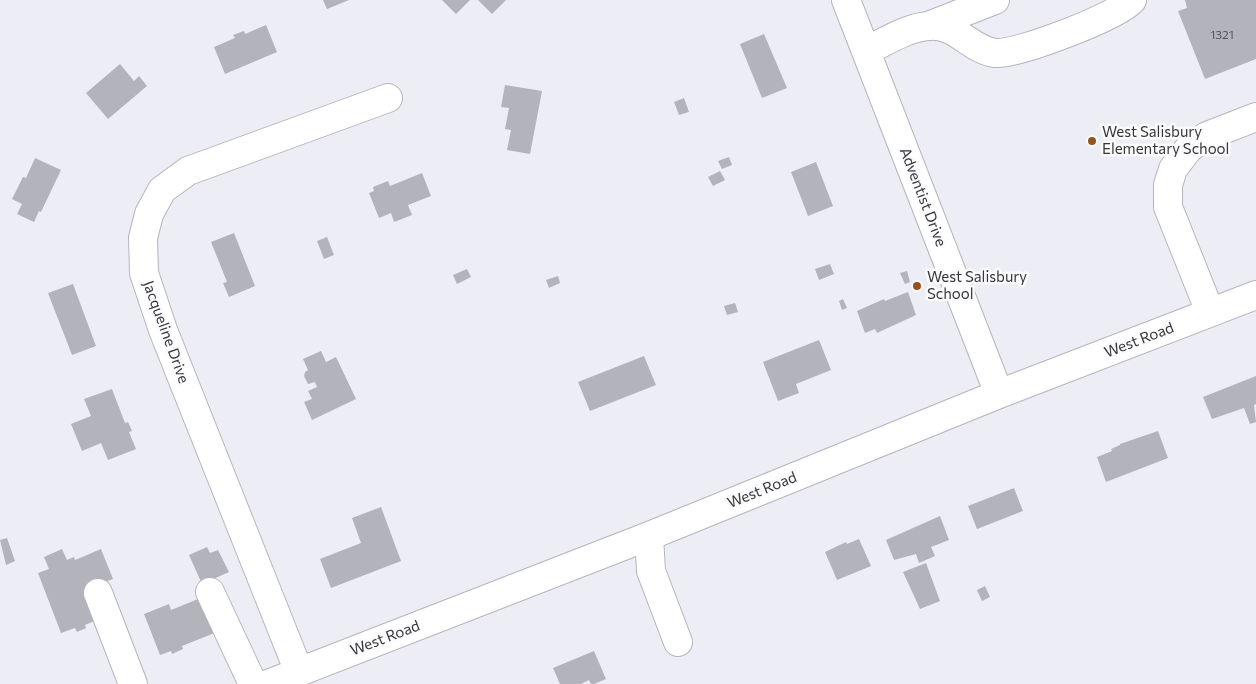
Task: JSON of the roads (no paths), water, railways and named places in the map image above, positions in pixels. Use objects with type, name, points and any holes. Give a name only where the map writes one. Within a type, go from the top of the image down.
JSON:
[{"type":"street","name":"Adventist Drive","points":[[846,0],[1000,394]]},
{"type":"street","points":[[866,51],[995,0]]},
{"type":"street","points":[[928,26],[952,30],[994,53],[1006,53],[1028,47],[1115,13],[1132,0]]},
{"type":"street","name":"Jacqueline Drive","points":[[299,672],[162,330],[144,273],[143,238],[149,214],[162,190],[188,171],[388,98]]},
{"type":"street","points":[[1210,312],[1168,207],[1168,185],[1173,169],[1189,148],[1207,136],[1256,117]]},
{"type":"street","name":"West Road","points":[[268,684],[649,536],[1000,394],[1256,295]]},
{"type":"street","points":[[649,536],[651,571],[678,642]]},
{"type":"street","points":[[210,592],[253,684]]},
{"type":"street","points":[[98,594],[133,684]]},
{"type":"place","name":"West Salisbury Elementary School","points":[[1092,141]]},
{"type":"place","name":"West Salisbury School","points":[[917,286]]}]
